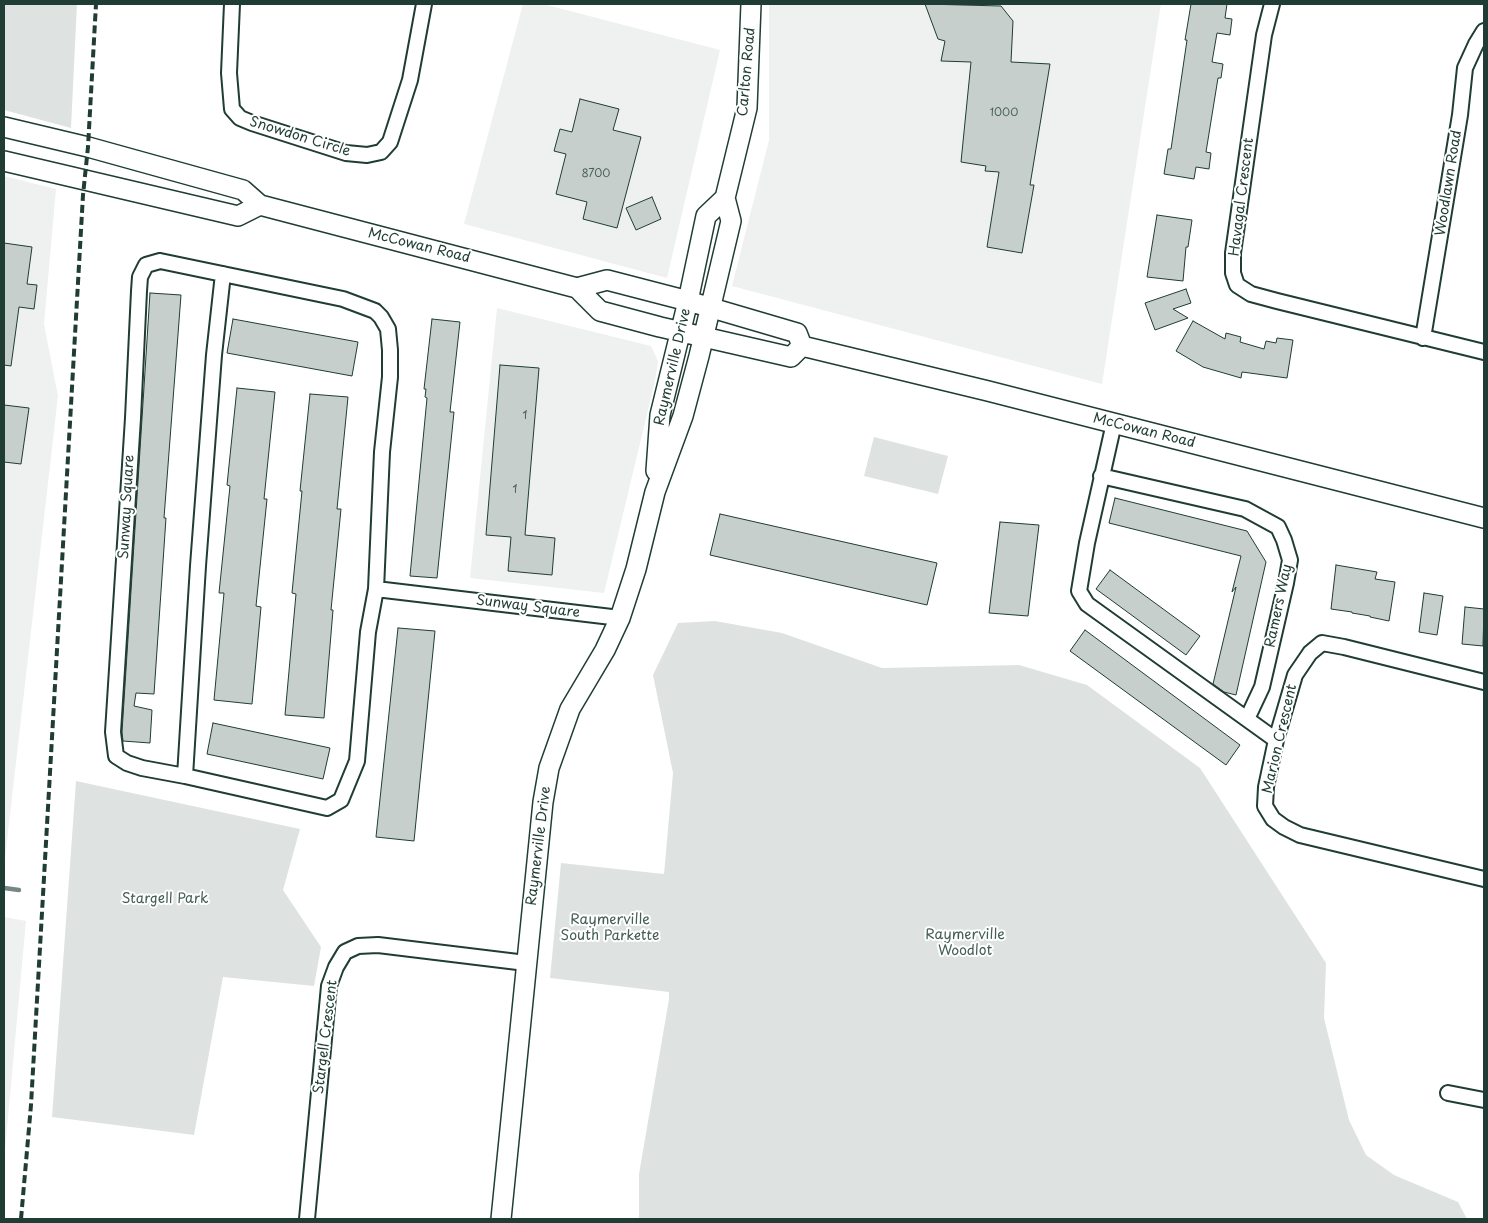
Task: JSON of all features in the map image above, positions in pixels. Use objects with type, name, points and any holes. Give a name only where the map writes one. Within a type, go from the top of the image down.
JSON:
[{"type":"main road","name":"Carlton Road","points":[[704,337],[731,221],[725,198],[747,108],[751,4]]},
{"type":"main road","name":"McCowan Road","points":[[4,127],[88,147],[243,190],[260,205],[577,288],[607,280],[688,301],[797,333],[802,346],[1114,423],[1484,518]]},
{"type":"main road","points":[[4,161],[238,216],[260,205]]},
{"type":"main road","points":[[688,301],[706,216],[725,198]]},
{"type":"main road","points":[[577,288],[600,312],[791,357],[802,346]]},
{"type":"main road","name":"Raymerville Drive","points":[[655,492],[660,415],[688,301]]},
{"type":"main road","name":"Raymerville Drive","points":[[501,1219],[543,802],[549,768],[570,709],[605,650],[620,618],[636,569],[655,492],[683,416],[704,337]]},
{"type":"street","name":"Snowdon Circle","points":[[232,4],[229,73],[232,109],[240,118],[346,153],[367,155],[381,152],[390,142],[410,80],[424,4]]},
{"type":"street","name":"Havagal Crescent","points":[[1272,4],[1264,35],[1233,254],[1233,273],[1238,285],[1251,294],[1484,352]]},
{"type":"street","name":"Woodlawn Road","points":[[1424,338],[1460,115],[1465,68],[1484,31]]},
{"type":"street","name":"Sunway Square","points":[[160,261],[223,274],[343,299],[375,311],[382,317],[388,330],[390,377],[382,452],[376,589],[368,632],[357,761],[340,800],[327,808],[127,764],[116,756],[113,732],[132,438],[140,277],[146,265],[160,261]]},
{"type":"street","points":[[185,776],[198,566],[214,355],[223,274]]},
{"type":"street","points":[[1114,423],[1087,543],[1079,591],[1088,604],[1276,740]]},
{"type":"street","name":"Ramers Way","points":[[1101,476],[1245,509],[1278,527],[1290,560],[1288,575],[1262,687],[1247,719]]},
{"type":"street","name":"Sunway Square","points":[[376,589],[620,618]]},
{"type":"street","name":"Marion Crescent","points":[[1484,682],[1344,647],[1322,644],[1310,653],[1295,675],[1276,740],[1266,787],[1265,806],[1273,819],[1284,827],[1300,834],[1484,879]]},
{"type":"street","name":"Stargell Crescent","points":[[308,1219],[329,986],[336,967],[345,952],[358,946],[378,945],[526,963]]},
{"type":"street","points":[[1448,1093],[1484,1100]]},
{"type":"shaded area","points":[[523,4],[543,4],[720,50],[667,278],[464,224]]},
{"type":"shaded area","points":[[769,4],[1161,4],[1102,384],[732,286],[769,140]]},
{"type":"shaded area","points":[[4,176],[56,189],[44,324],[58,396],[4,867]]},
{"type":"shaded area","points":[[497,308],[651,346],[658,361],[655,381],[604,593],[470,578]]},
{"type":"shaded area","points":[[4,917],[26,921],[4,1161]]},
{"type":"green space","points":[[4,4],[77,4],[71,128],[4,110]]},
{"type":"green space","points":[[874,437],[948,456],[938,494],[864,476]]},
{"type":"green space","name":"Raymerville Woodlot","points":[[715,621],[782,633],[882,668],[1019,665],[1087,685],[1200,768],[1326,963],[1324,1018],[1349,1120],[1366,1155],[1394,1175],[1458,1202],[1467,1219],[639,1219],[639,1174],[669,992],[550,978],[561,863],[664,874],[673,773],[653,675],[678,623]]},
{"type":"green space","name":"Stargell Park","points":[[76,781],[300,829],[283,890],[321,947],[314,986],[223,977],[194,1135],[52,1117]]},
{"type":"building","points":[[925,4],[1001,6],[1013,21],[1011,62],[1050,64],[1030,185],[1034,185],[1022,253],[987,247],[999,172],[985,171],[986,166],[961,162],[971,62],[941,61],[945,41],[938,39]]},
{"type":"building","points":[[1191,4],[1227,4],[1225,18],[1232,19],[1230,35],[1217,33],[1212,62],[1223,64],[1221,78],[1218,78],[1206,152],[1211,153],[1209,169],[1196,167],[1194,179],[1164,174],[1168,149],[1171,149]]},
{"type":"building","points":[[580,99],[619,109],[613,130],[641,137],[617,228],[583,219],[587,202],[556,194],[566,154],[554,151],[560,129],[572,132]]},
{"type":"building","points":[[652,197],[661,219],[636,230],[626,208]]},
{"type":"building","points":[[1157,215],[1192,220],[1188,247],[1186,247],[1183,281],[1147,277]]},
{"type":"building","points":[[4,243],[32,247],[27,284],[37,285],[34,309],[19,307],[11,366],[4,365]]},
{"type":"building","points":[[1186,289],[1191,303],[1173,309],[1188,318],[1155,330],[1145,303]]},
{"type":"building","points":[[150,293],[181,295],[164,518],[166,518],[154,694],[136,693],[134,706],[152,710],[150,743],[123,741],[122,732]]},
{"type":"building","points":[[233,319],[358,342],[352,376],[227,353]]},
{"type":"building","points":[[432,319],[460,322],[450,412],[454,412],[437,578],[410,576],[427,398],[425,397],[426,389],[424,389]]},
{"type":"building","points":[[1193,321],[1225,339],[1226,333],[1241,337],[1240,342],[1264,349],[1266,341],[1276,343],[1277,338],[1293,340],[1287,378],[1242,372],[1241,378],[1203,367],[1176,351]]},
{"type":"building","points":[[500,365],[539,368],[525,535],[555,538],[552,575],[508,571],[511,537],[486,535]]},
{"type":"building","points":[[237,388],[275,392],[256,606],[261,607],[252,704],[214,700],[224,593],[219,593],[230,486],[227,485]]},
{"type":"building","points":[[310,394],[348,397],[337,509],[341,509],[331,610],[333,610],[324,718],[285,715],[296,594],[292,593]]},
{"type":"building","points":[[4,405],[29,408],[21,464],[4,462]]},
{"type":"building","points":[[1115,498],[1247,531],[1266,562],[1236,695],[1224,692],[1213,684],[1236,587],[1232,592],[1241,556],[1109,523]]},
{"type":"building","points":[[720,514],[937,563],[927,605],[710,555]]},
{"type":"building","points":[[1000,522],[1039,525],[1028,616],[989,613]]},
{"type":"building","points":[[1336,565],[1377,572],[1375,579],[1395,582],[1389,621],[1331,609]]},
{"type":"building","points":[[1110,570],[1200,636],[1186,655],[1096,589]]},
{"type":"building","points":[[1424,593],[1443,596],[1437,635],[1419,632]]},
{"type":"building","points":[[1465,607],[1484,609],[1483,646],[1462,644]]},
{"type":"building","points":[[398,628],[435,631],[414,841],[376,837]]},
{"type":"building","points":[[1085,630],[1240,745],[1226,765],[1070,651]]},
{"type":"building","points":[[213,723],[330,748],[323,779],[207,754]]},
{"type":"waterway","points":[[4,888],[19,890]]},
{"type":"railway","points":[[21,1219],[31,1105],[83,195],[88,147],[96,4]]},
{"type":"park label","name":"Raymerville South Parkette","points":[[610,928]]}]
